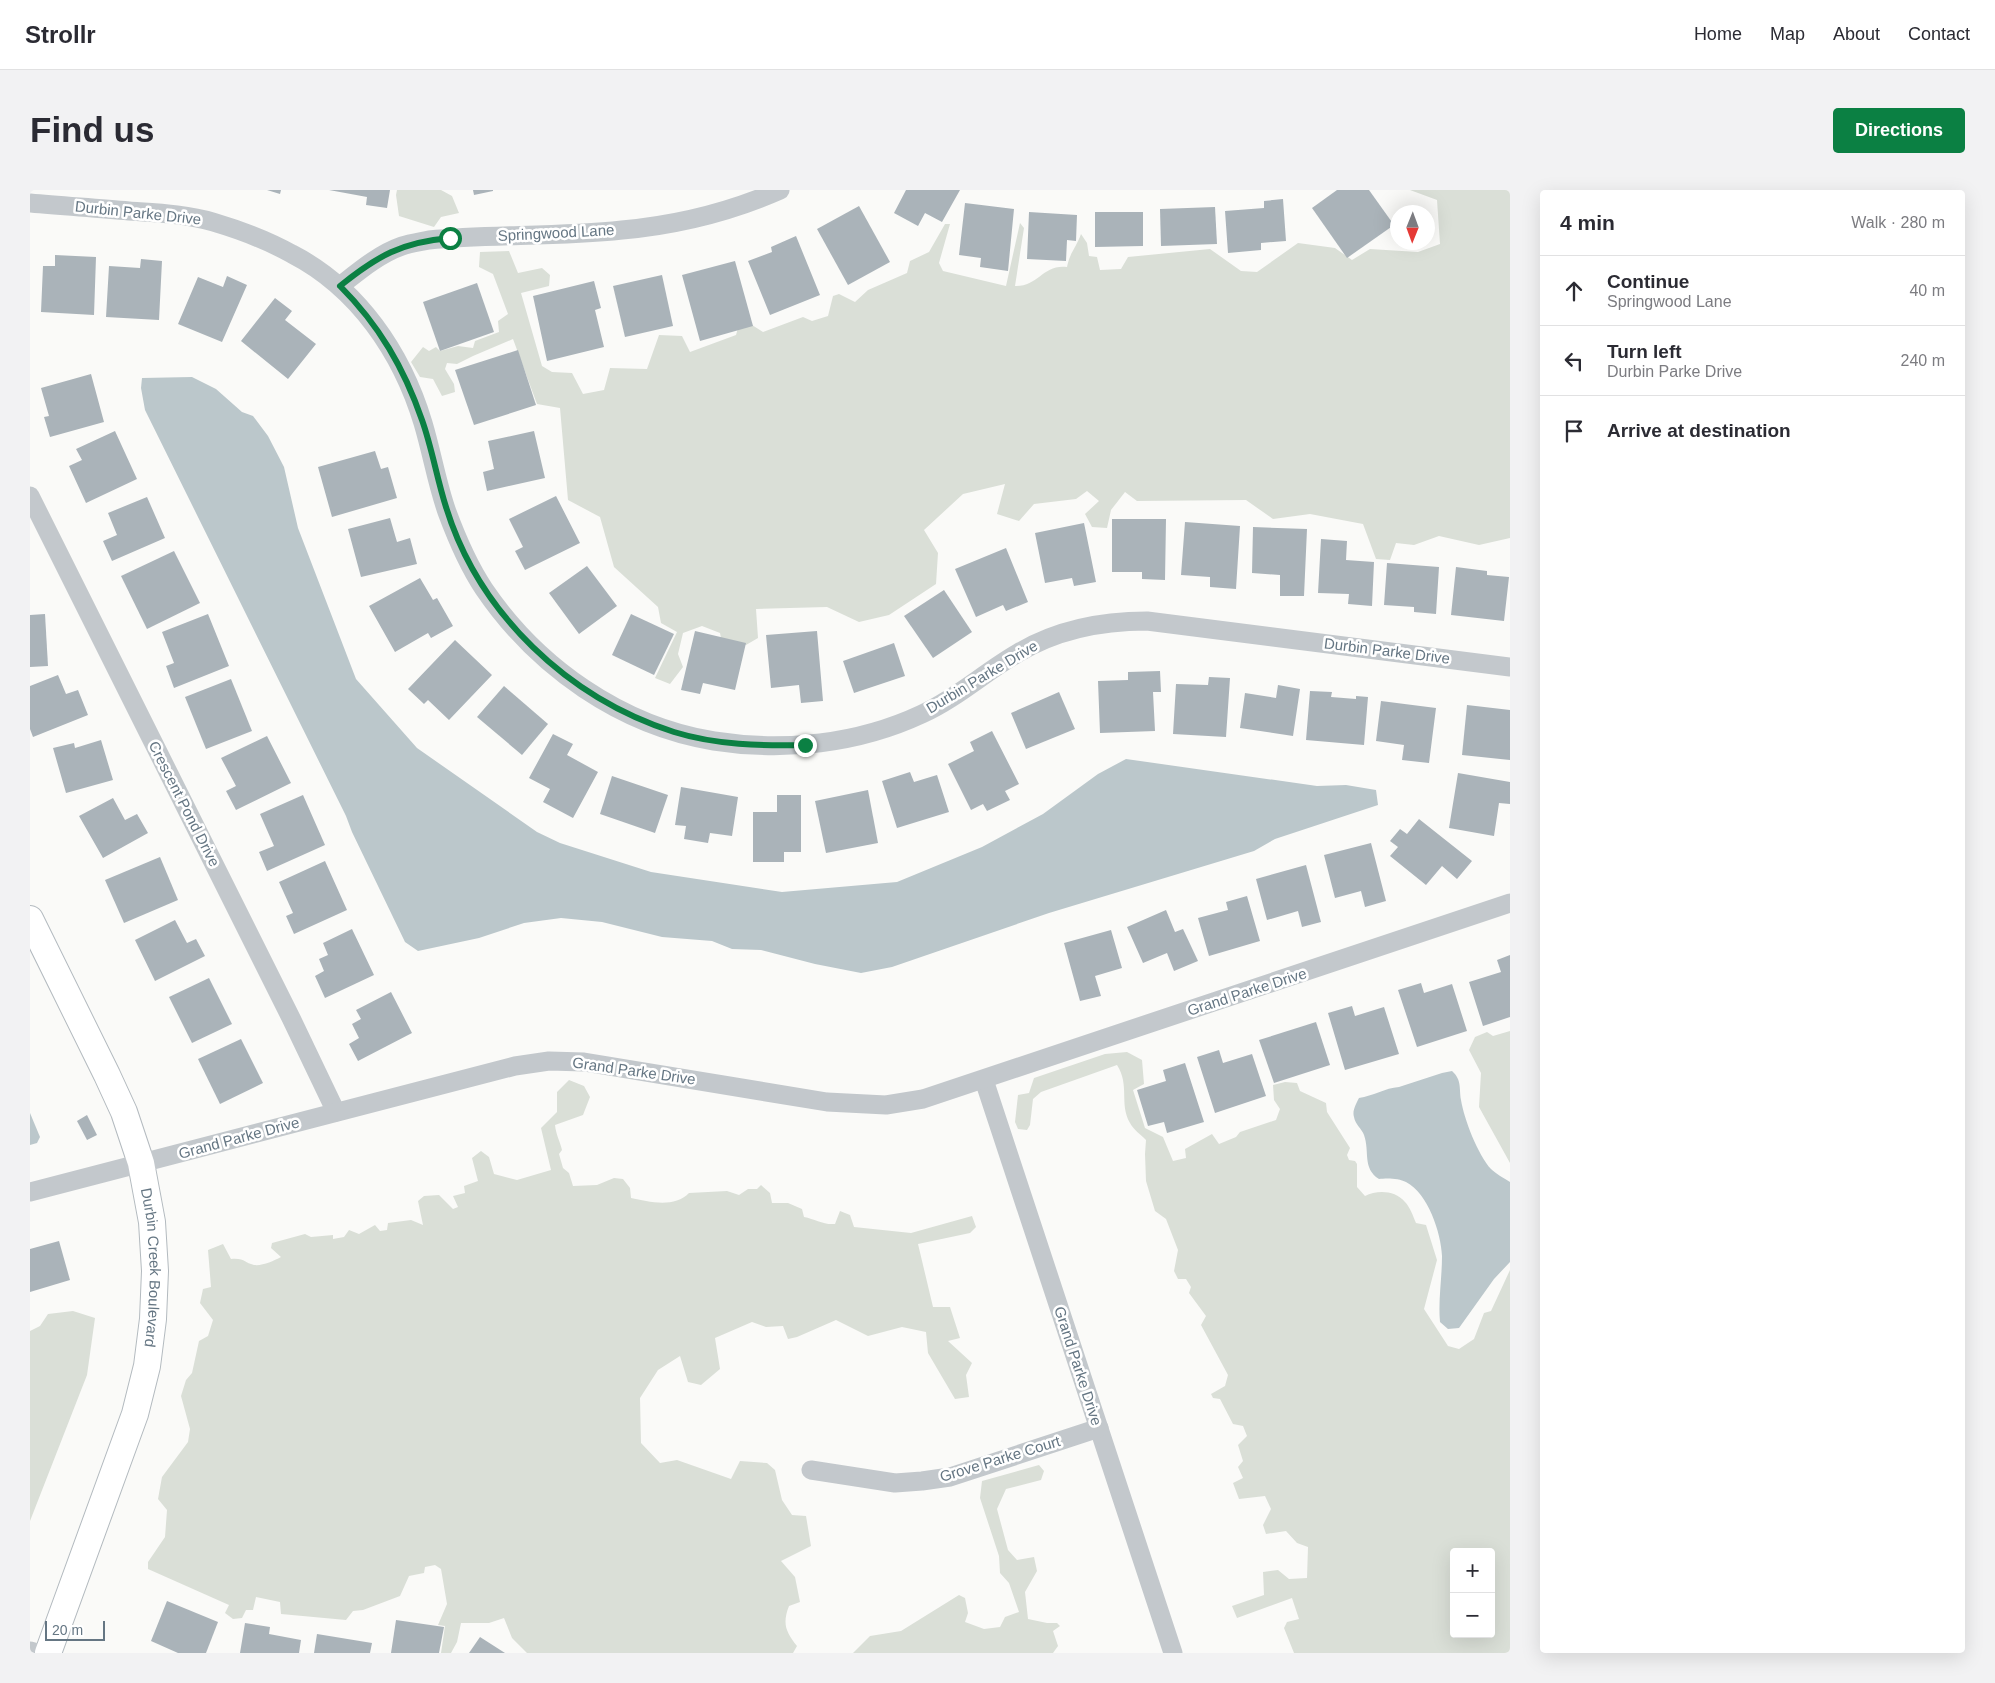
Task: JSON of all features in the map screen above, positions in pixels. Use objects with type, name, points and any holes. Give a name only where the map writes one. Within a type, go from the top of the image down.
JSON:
[{"type":"street","name":"Springwood Lane","points":[[340,286],[363,268],[389,252],[402,246],[429,240],[621,231],[660,226],[712,214],[780,190]]},
{"type":"street","name":"Durbin Parke Drive","points":[[30,203],[171,214],[211,221],[249,234],[293,254],[340,286],[367,315],[386,342],[406,378],[422,420],[446,508],[463,551],[482,587],[507,620],[538,653],[569,679],[604,701],[645,721],[675,732],[715,741],[764,746],[805,745],[845,739],[880,730],[923,714],[963,691],[1016,654],[1045,639],[1080,627],[1115,621],[1147,621],[1510,667]]},
{"type":"street","name":"Crescent Pond Drive","points":[[30,496],[291,1018],[336,1112]]},
{"type":"street","name":"Grand Parke Drive","points":[[30,1192],[515,1066],[549,1061],[584,1062],[827,1102],[886,1106],[923,1100],[1510,903]]},
{"type":"street","name":"Durbin Creek Boulevard","points":[[30,919],[124,1112],[141,1163],[152,1222],[155,1271],[153,1319],[147,1366],[135,1414],[48,1653]]},
{"type":"street","name":"Grand Parke Drive","points":[[984,1080],[1172,1653]]},
{"type":"street","name":"Grove Parke Court","points":[[811,1470],[895,1482],[922,1481],[950,1476],[1099,1428]]},
{"type":"street","points":[[30,1651],[37,1653]]},
{"type":"shaded area","points":[[397,190],[441,190],[452,196],[459,213],[441,217],[434,227],[399,216]]},
{"type":"shaded area","points":[[1410,190],[1510,190],[1510,538],[1479,545],[1439,536],[1414,545],[1396,543],[1390,560],[1376,559],[1363,524],[1310,514],[1273,519],[1246,500],[1137,501],[1125,492],[1111,510],[1107,528],[1092,527],[1085,514],[1099,501],[1087,491],[1076,499],[1034,504],[1019,521],[997,514],[1005,484],[963,494],[924,530],[938,553],[936,584],[889,615],[859,622],[827,607],[756,609],[758,638],[746,645],[721,638],[720,633],[702,626],[683,633],[678,654],[683,667],[670,684],[655,678],[677,632],[661,623],[658,607],[614,567],[600,517],[568,500],[560,408],[537,404],[513,339],[457,364],[447,363],[445,369],[454,384],[455,392],[442,396],[433,379],[420,377],[411,362],[423,347],[429,351],[436,347],[440,351],[458,346],[473,348],[475,341],[499,332],[498,321],[508,314],[493,274],[479,267],[480,252],[509,251],[518,273],[542,268],[550,275],[549,286],[521,293],[542,366],[552,372],[572,373],[583,394],[604,390],[610,368],[647,369],[659,335],[682,336],[690,352],[736,335],[738,328],[752,325],[763,332],[803,317],[812,321],[828,316],[833,296],[839,294],[855,302],[868,290],[907,273],[910,261],[929,252],[945,224],[950,224],[939,263],[943,271],[1006,286],[1020,223],[1024,228],[1015,286],[1029,283],[1052,269],[1067,267],[1081,234],[1087,243],[1089,256],[1097,257],[1100,270],[1121,269],[1128,257],[1210,249],[1241,271],[1257,272],[1298,243],[1335,248],[1352,260],[1370,249],[1418,252],[1435,250],[1435,246],[1440,244],[1437,200]]},
{"type":"shaded area","points":[[192,377],[216,389],[242,412],[253,416],[268,436],[284,467],[298,528],[356,679],[417,748],[537,832],[560,843],[651,872],[782,892],[897,882],[982,847],[1043,814],[1098,774],[1126,759],[1317,786],[1346,785],[1376,790],[1378,805],[1275,839],[1254,851],[1049,913],[892,967],[861,973],[815,964],[761,950],[732,949],[712,941],[662,937],[602,922],[561,918],[524,923],[479,938],[418,951],[405,942],[346,816],[145,410],[141,388],[142,378]]},
{"type":"shaded area","points":[[1510,1031],[1510,1163],[1479,1107],[1481,1073],[1469,1050],[1475,1037],[1487,1032],[1493,1036]]},
{"type":"shaded area","points":[[1127,1052],[1142,1060],[1144,1084],[1133,1090],[1145,1128],[1163,1137],[1173,1161],[1186,1158],[1185,1149],[1212,1134],[1219,1144],[1236,1137],[1240,1132],[1276,1120],[1280,1109],[1274,1100],[1273,1085],[1285,1082],[1297,1083],[1300,1091],[1326,1103],[1327,1112],[1350,1148],[1347,1155],[1349,1160],[1355,1161],[1357,1164],[1357,1187],[1365,1196],[1380,1192],[1396,1195],[1407,1204],[1416,1223],[1426,1225],[1437,1260],[1424,1309],[1448,1346],[1459,1349],[1474,1339],[1484,1313],[1491,1311],[1510,1270],[1510,1653],[1294,1653],[1284,1628],[1287,1622],[1299,1619],[1292,1598],[1237,1618],[1232,1606],[1264,1595],[1263,1572],[1278,1570],[1289,1579],[1307,1578],[1308,1547],[1297,1543],[1286,1531],[1266,1534],[1263,1525],[1271,1509],[1265,1496],[1239,1499],[1233,1483],[1243,1478],[1238,1467],[1243,1461],[1238,1445],[1247,1436],[1243,1426],[1233,1424],[1220,1399],[1213,1398],[1211,1394],[1225,1386],[1228,1375],[1201,1325],[1206,1316],[1189,1293],[1191,1287],[1186,1279],[1178,1279],[1174,1271],[1178,1250],[1166,1219],[1155,1211],[1146,1181],[1146,1140],[1133,1127],[1127,1116],[1123,1080],[1117,1065],[1041,1092],[1033,1099],[1030,1125],[1027,1130],[1018,1129],[1015,1122],[1018,1095],[1029,1093],[1034,1078],[1105,1054]]},
{"type":"shaded area","points":[[1452,1071],[1459,1081],[1465,1117],[1481,1155],[1491,1169],[1510,1182],[1510,1262],[1494,1279],[1459,1328],[1448,1329],[1440,1322],[1442,1256],[1439,1236],[1432,1214],[1414,1187],[1396,1179],[1379,1179],[1370,1170],[1366,1141],[1356,1122],[1354,1112],[1359,1098]]},
{"type":"shaded area","points":[[569,1080],[584,1086],[590,1097],[583,1115],[555,1125],[562,1150],[559,1154],[563,1168],[569,1173],[573,1186],[597,1185],[614,1178],[623,1179],[630,1188],[631,1198],[661,1203],[677,1201],[689,1193],[727,1191],[739,1195],[748,1189],[757,1189],[761,1185],[770,1193],[772,1203],[788,1203],[802,1209],[804,1217],[823,1223],[835,1224],[840,1211],[850,1215],[854,1227],[911,1233],[972,1216],[976,1227],[970,1233],[918,1244],[933,1307],[950,1307],[960,1338],[948,1341],[972,1363],[966,1375],[969,1397],[955,1399],[928,1353],[926,1332],[902,1327],[868,1336],[836,1320],[788,1339],[783,1326],[766,1327],[752,1322],[715,1338],[720,1369],[701,1385],[688,1382],[680,1356],[658,1370],[640,1398],[641,1443],[660,1463],[677,1460],[731,1479],[740,1461],[767,1463],[775,1470],[782,1500],[792,1515],[806,1516],[811,1546],[781,1561],[795,1577],[800,1602],[789,1606],[786,1618],[786,1628],[797,1646],[793,1653],[527,1653],[512,1638],[504,1618],[489,1623],[461,1623],[457,1642],[451,1653],[441,1653],[445,1626],[438,1625],[447,1604],[441,1569],[435,1565],[425,1567],[424,1573],[409,1576],[400,1596],[363,1610],[353,1611],[346,1620],[281,1614],[280,1602],[256,1597],[253,1610],[246,1610],[242,1618],[233,1619],[225,1613],[229,1605],[148,1569],[148,1562],[165,1537],[167,1510],[158,1499],[162,1477],[188,1442],[190,1429],[181,1396],[186,1380],[192,1373],[199,1341],[208,1336],[213,1320],[200,1303],[203,1289],[211,1287],[208,1250],[223,1244],[231,1259],[261,1265],[281,1257],[271,1248],[272,1243],[305,1234],[311,1237],[333,1235],[333,1239],[344,1237],[349,1230],[359,1234],[375,1225],[380,1231],[387,1230],[388,1223],[411,1220],[423,1225],[418,1201],[424,1196],[439,1195],[453,1209],[458,1207],[453,1196],[465,1193],[464,1186],[478,1181],[472,1158],[481,1151],[489,1157],[494,1174],[517,1180],[551,1170],[541,1128],[557,1112],[557,1092]]},
{"type":"shaded area","points":[[30,1113],[40,1137],[37,1143],[30,1145]]},
{"type":"shaded area","points":[[73,1311],[95,1318],[87,1375],[30,1521],[30,1331],[40,1326],[48,1314]]},
{"type":"shaded area","points":[[1039,1465],[1044,1471],[1041,1480],[1006,1489],[997,1509],[1008,1550],[1017,1560],[1034,1557],[1037,1571],[1025,1592],[1028,1619],[1057,1623],[1060,1626],[1053,1631],[1058,1646],[1053,1653],[853,1653],[870,1636],[901,1631],[959,1595],[965,1598],[968,1613],[965,1622],[984,1629],[1000,1627],[1005,1617],[1019,1612],[1009,1583],[1000,1573],[999,1556],[980,1498],[982,1481]]},
{"type":"building","points":[[267,190],[281,190],[280,194]]},
{"type":"building","points":[[329,190],[390,190],[387,208],[366,205],[367,197]]},
{"type":"building","points":[[473,190],[493,190],[493,191],[474,195]]},
{"type":"building","points":[[906,190],[960,190],[942,222],[925,213],[918,226],[894,213]]},
{"type":"building","points":[[1337,190],[1369,190],[1390,219],[1390,228],[1347,258],[1312,208]]},
{"type":"building","points":[[1283,199],[1286,241],[1261,243],[1261,250],[1228,253],[1225,211],[1264,208],[1264,201]]},
{"type":"building","points":[[965,203],[1014,209],[1008,271],[980,267],[981,258],[959,255]]},
{"type":"building","points":[[859,206],[890,262],[848,285],[817,229]]},
{"type":"building","points":[[1215,207],[1217,244],[1161,246],[1160,209]]},
{"type":"building","points":[[1029,212],[1077,215],[1076,241],[1067,240],[1066,261],[1027,259]]},
{"type":"building","points":[[1095,212],[1143,212],[1143,246],[1095,247]]},
{"type":"building","points":[[796,236],[820,295],[770,315],[748,261],[772,252],[771,247]]},
{"type":"building","points":[[55,255],[96,257],[94,315],[41,312],[43,266],[55,266]]},
{"type":"building","points":[[141,259],[162,261],[159,320],[106,317],[109,266],[140,268]]},
{"type":"building","points":[[735,261],[753,326],[700,341],[682,275]]},
{"type":"building","points":[[662,275],[673,326],[625,337],[613,286]]},
{"type":"building","points":[[227,276],[247,285],[222,342],[178,324],[198,277],[223,287]]},
{"type":"building","points":[[594,281],[601,308],[595,310],[604,347],[547,361],[533,296]]},
{"type":"building","points":[[477,283],[494,332],[440,351],[423,302]]},
{"type":"building","points":[[275,298],[292,311],[285,320],[316,344],[288,379],[241,341]]},
{"type":"building","points":[[518,350],[536,405],[474,425],[455,370]]},
{"type":"building","points":[[91,374],[104,422],[50,437],[44,417],[49,416],[41,388]]},
{"type":"building","points":[[115,431],[137,479],[86,503],[69,466],[82,460],[76,449]]},
{"type":"building","points":[[534,431],[545,478],[487,491],[483,472],[494,469],[488,441]]},
{"type":"building","points":[[375,451],[381,469],[388,467],[397,498],[332,517],[318,467]]},
{"type":"building","points":[[556,496],[580,543],[525,570],[515,551],[523,547],[509,519]]},
{"type":"building","points":[[147,497],[165,538],[112,561],[103,541],[117,535],[108,513]]},
{"type":"building","points":[[390,518],[397,542],[410,538],[417,564],[361,577],[348,529]]},
{"type":"building","points":[[1112,519],[1166,519],[1165,580],[1142,579],[1142,572],[1112,572]]},
{"type":"building","points":[[1185,522],[1240,526],[1236,589],[1210,587],[1210,577],[1181,575]]},
{"type":"building","points":[[1084,523],[1096,582],[1074,586],[1072,578],[1045,583],[1035,533]]},
{"type":"building","points":[[1253,527],[1307,529],[1304,596],[1280,596],[1280,575],[1252,573]]},
{"type":"building","points":[[1321,539],[1347,541],[1346,560],[1374,562],[1372,606],[1348,604],[1349,594],[1318,593]]},
{"type":"building","points":[[1006,548],[1028,602],[1006,611],[1003,605],[976,617],[955,569]]},
{"type":"building","points":[[174,551],[200,603],[147,629],[121,576]]},
{"type":"building","points":[[1387,563],[1439,567],[1436,614],[1414,612],[1414,607],[1384,605]]},
{"type":"building","points":[[587,566],[617,606],[579,634],[549,593]]},
{"type":"building","points":[[1456,567],[1487,571],[1487,575],[1509,577],[1504,621],[1451,615]]},
{"type":"building","points":[[420,578],[433,600],[437,598],[453,626],[431,638],[428,633],[395,652],[369,606]]},
{"type":"building","points":[[944,590],[972,632],[933,658],[904,616]]},
{"type":"building","points":[[45,614],[48,666],[30,667],[30,615]]},
{"type":"building","points":[[208,614],[229,666],[174,688],[166,666],[174,663],[162,632]]},
{"type":"building","points":[[631,614],[674,634],[654,675],[612,655]]},
{"type":"building","points":[[695,631],[746,643],[735,690],[703,683],[700,694],[681,690]]},
{"type":"building","points":[[817,631],[823,701],[801,703],[799,685],[771,688],[766,635]]},
{"type":"building","points":[[455,640],[492,675],[449,720],[428,700],[424,704],[408,689]]},
{"type":"building","points":[[894,643],[905,676],[854,693],[843,661]]},
{"type":"building","points":[[1160,671],[1161,692],[1153,692],[1155,731],[1100,733],[1098,681],[1128,680],[1128,672]]},
{"type":"building","points":[[58,675],[66,694],[78,690],[88,715],[33,737],[30,729],[30,686]]},
{"type":"building","points":[[1209,677],[1230,678],[1226,737],[1173,734],[1176,684],[1208,685]]},
{"type":"building","points":[[231,679],[252,731],[206,749],[185,697]]},
{"type":"building","points":[[1278,685],[1300,689],[1293,736],[1240,728],[1245,693],[1276,698]]},
{"type":"building","points":[[504,686],[548,724],[522,755],[477,717]]},
{"type":"building","points":[[1310,691],[1332,692],[1331,697],[1356,699],[1356,696],[1368,697],[1364,745],[1306,740]]},
{"type":"building","points":[[1059,692],[1075,729],[1026,749],[1011,713]]},
{"type":"building","points":[[1381,701],[1436,708],[1429,763],[1402,760],[1404,745],[1376,741]]},
{"type":"building","points":[[1467,705],[1510,710],[1510,760],[1462,755]]},
{"type":"building","points":[[992,731],[1019,784],[1005,791],[1010,800],[987,811],[983,804],[971,810],[948,764],[974,751],[970,742]]},
{"type":"building","points":[[553,734],[573,744],[567,755],[598,772],[573,818],[543,802],[550,789],[529,778]]},
{"type":"building","points":[[267,736],[291,783],[236,810],[226,791],[236,786],[221,758]]},
{"type":"building","points":[[101,740],[113,780],[66,793],[53,748],[74,743],[75,748]]},
{"type":"building","points":[[910,772],[914,782],[937,775],[949,812],[897,828],[882,781]]},
{"type":"building","points":[[1458,773],[1510,782],[1510,804],[1499,803],[1494,836],[1449,828]]},
{"type":"building","points":[[612,776],[668,795],[655,833],[600,814]]},
{"type":"building","points":[[681,787],[738,797],[732,836],[710,833],[708,843],[684,839],[686,826],[675,825]]},
{"type":"building","points":[[868,790],[878,843],[826,853],[815,801]]},
{"type":"building","points":[[303,795],[325,845],[267,871],[259,852],[274,846],[260,814]]},
{"type":"building","points":[[777,795],[801,795],[801,852],[784,852],[784,862],[753,862],[753,812],[777,812]]},
{"type":"building","points":[[113,798],[125,820],[137,814],[148,833],[103,858],[79,816]]},
{"type":"building","points":[[1419,819],[1472,861],[1457,879],[1442,866],[1426,885],[1390,856],[1398,847],[1390,841],[1400,829],[1407,834]]},
{"type":"building","points":[[1371,843],[1386,901],[1365,907],[1361,891],[1335,898],[1324,855]]},
{"type":"building","points":[[160,857],[178,900],[124,923],[105,880]]},
{"type":"building","points":[[325,861],[347,910],[294,934],[286,916],[293,913],[279,882]]},
{"type":"building","points":[[1306,865],[1321,922],[1302,927],[1298,911],[1267,920],[1256,879]]},
{"type":"building","points":[[1247,896],[1260,941],[1209,956],[1198,918],[1228,910],[1226,902]]},
{"type":"building","points":[[1166,910],[1175,932],[1183,929],[1198,961],[1174,971],[1167,953],[1143,963],[1127,927]]},
{"type":"building","points":[[175,920],[187,943],[196,939],[205,956],[155,981],[135,940]]},
{"type":"building","points":[[352,929],[374,975],[325,998],[315,976],[324,971],[319,959],[328,955],[323,943]]},
{"type":"building","points":[[1111,930],[1122,968],[1095,976],[1101,996],[1080,1001],[1064,943]]},
{"type":"building","points":[[1510,955],[1510,1017],[1483,1026],[1469,982],[1501,972],[1497,960]]},
{"type":"building","points":[[209,978],[232,1024],[192,1043],[169,997]]},
{"type":"building","points":[[1421,983],[1424,993],[1452,984],[1467,1031],[1417,1047],[1398,990]]},
{"type":"building","points":[[391,992],[412,1033],[358,1061],[349,1044],[359,1038],[352,1024],[361,1019],[356,1010]]},
{"type":"building","points":[[1352,1006],[1355,1016],[1384,1007],[1399,1054],[1345,1070],[1328,1013]]},
{"type":"building","points":[[1316,1022],[1330,1065],[1274,1083],[1259,1040]]},
{"type":"building","points":[[241,1039],[263,1083],[220,1104],[198,1059]]},
{"type":"building","points":[[1219,1050],[1223,1063],[1252,1054],[1266,1096],[1215,1113],[1197,1057]]},
{"type":"building","points":[[1185,1063],[1204,1122],[1167,1133],[1164,1122],[1148,1126],[1137,1090],[1166,1081],[1163,1070]]},
{"type":"building","points":[[87,1115],[97,1135],[87,1140],[77,1121]]},
{"type":"building","points":[[59,1241],[70,1280],[30,1292],[30,1249]]},
{"type":"building","points":[[167,1601],[218,1622],[206,1653],[178,1653],[151,1641]]},
{"type":"building","points":[[396,1620],[444,1627],[439,1653],[391,1653]]},
{"type":"building","points":[[245,1623],[270,1627],[269,1634],[301,1640],[299,1653],[240,1653]]},
{"type":"building","points":[[317,1634],[372,1643],[370,1653],[314,1653]]},
{"type":"building","points":[[480,1637],[505,1653],[469,1653]]},
{"type":"route","points":[[450,238],[402,246],[363,268],[340,286],[362,309],[386,342],[406,378],[422,420],[446,508],[463,551],[482,587],[507,620],[538,653],[569,679],[604,701],[645,721],[675,732],[715,741],[764,746],[805,745]]}]
